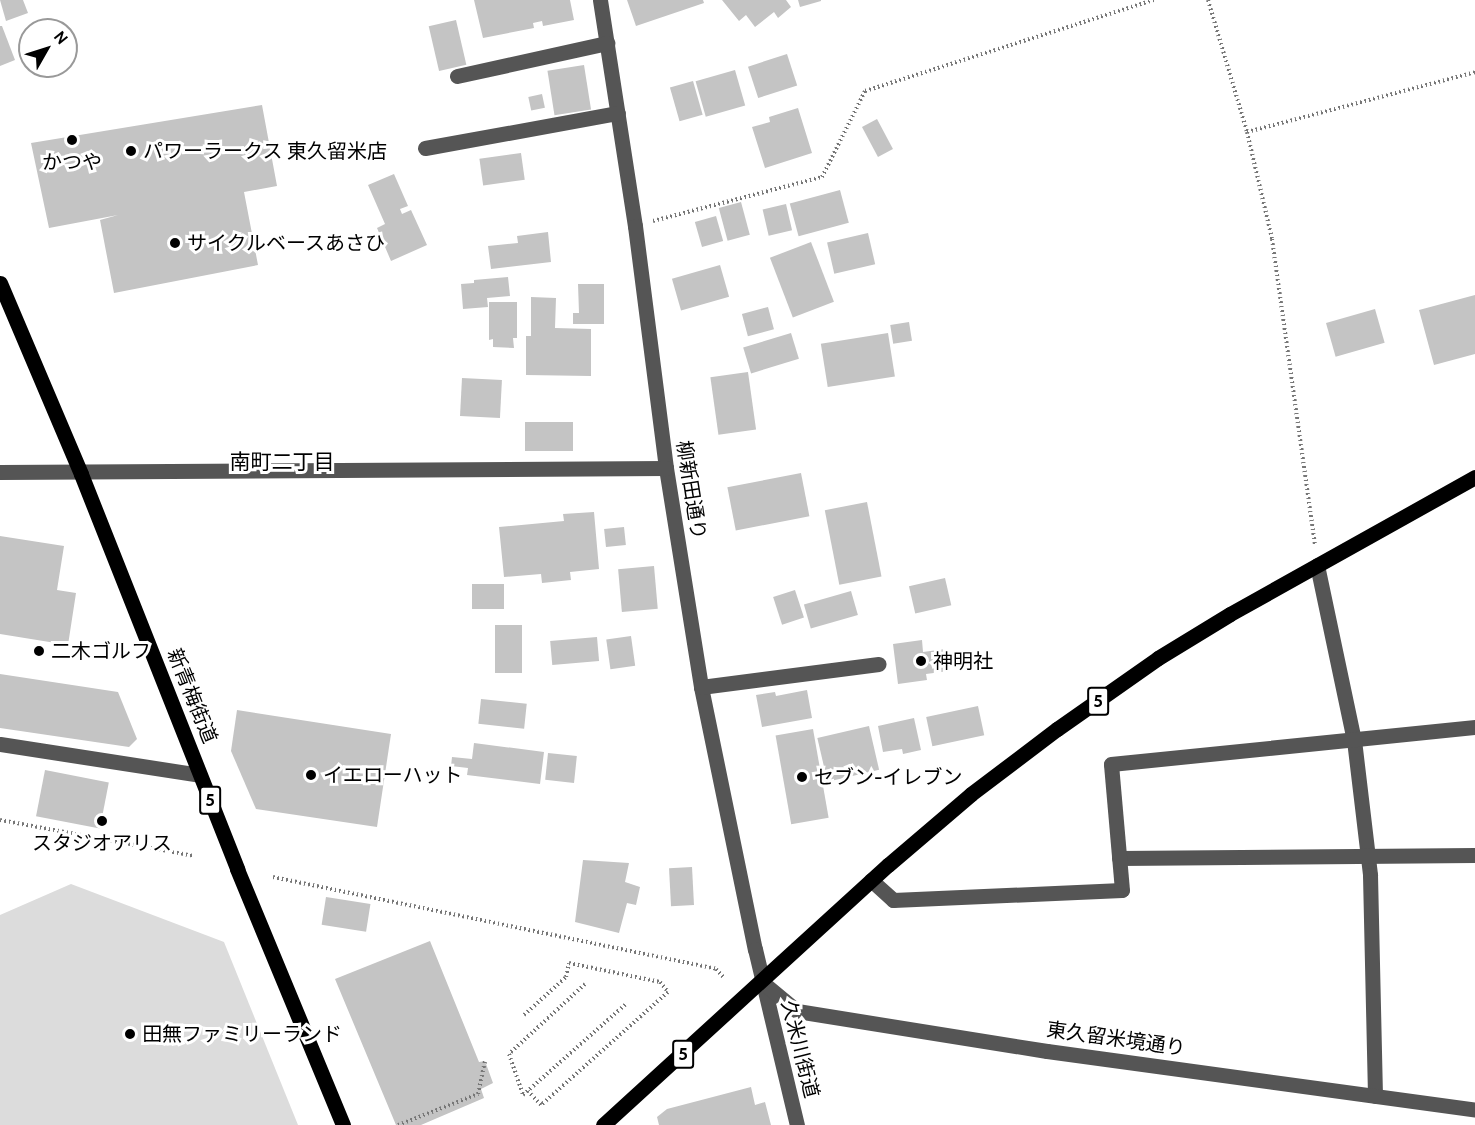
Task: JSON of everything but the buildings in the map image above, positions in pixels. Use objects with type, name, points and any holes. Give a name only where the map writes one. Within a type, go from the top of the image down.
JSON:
[{"type":"main road","name":"新青梅街道","points":[[0,283],[81,474],[200,775],[343,1125]]},
{"type":"main road","name":"5","points":[[603,1125],[871,880],[971,794],[1057,729],[1158,658],[1317,565],[1475,477]]},
{"type":"street","name":"柳新田通り","points":[[600,0],[635,226],[666,468],[701,687],[762,982]]},
{"type":"street","points":[[456,76],[607,43]]},
{"type":"street","points":[[425,148],[618,113]]},
{"type":"street","points":[[0,472],[81,474],[666,468]]},
{"type":"street","points":[[1317,565],[1354,740],[1367,855],[1373,925],[1375,1096]]},
{"type":"street","points":[[701,687],[879,664]]},
{"type":"street","points":[[871,880],[893,900],[1122,890],[1111,764],[1475,727]]},
{"type":"street","points":[[0,744],[200,775]]},
{"type":"street","points":[[1119,858],[1475,855]]},
{"type":"street","name":"東久留米境通り","points":[[762,982],[797,1011],[1047,1051],[1475,1110]]},
{"type":"street","name":"久米川街道","points":[[762,982],[797,1125]]},
{"type":"path","points":[[635,226],[822,177],[865,91],[1154,0]]},
{"type":"path","points":[[1208,0],[1247,132],[1281,289],[1317,565]]},
{"type":"path","points":[[1247,132],[1475,72]]},
{"type":"path","points":[[0,820],[194,856]]},
{"type":"path","points":[[273,877],[716,969],[724,978]]},
{"type":"path","points":[[524,1015],[566,977],[569,963],[660,982],[668,992],[541,1105],[528,1091]]},
{"type":"path","points":[[585,984],[509,1054],[523,1095],[627,1003]]},
{"type":"path","points":[[398,1125],[478,1094],[485,1061]]},
{"type":"path","points":[[451,1098],[454,1103]]},
{"type":"shaded area","name":"田無ファミリーランド","points":[[71,884],[224,942],[298,1125],[0,1125],[0,915]]},
{"type":"place","name":"かつや","points":[[72,140]]},
{"type":"place","name":"パワーラークス 東久留米店","points":[[131,151]]},
{"type":"place","name":"サイクルベースあさひ","points":[[175,243]]},
{"type":"place","name":"二木ゴルフ","points":[[39,651]]},
{"type":"place","name":"神明社","points":[[921,661]]},
{"type":"place","name":"イエローハット","points":[[311,775]]},
{"type":"place","name":"セブン-イレブン","points":[[802,777]]},
{"type":"place","name":"スタジオアリス","points":[[102,821]]},
{"type":"place","name":"田無ファミリーランド","points":[[130,1034]]},
{"type":"district","name":"南町二丁目","points":[[282,462]]}]
